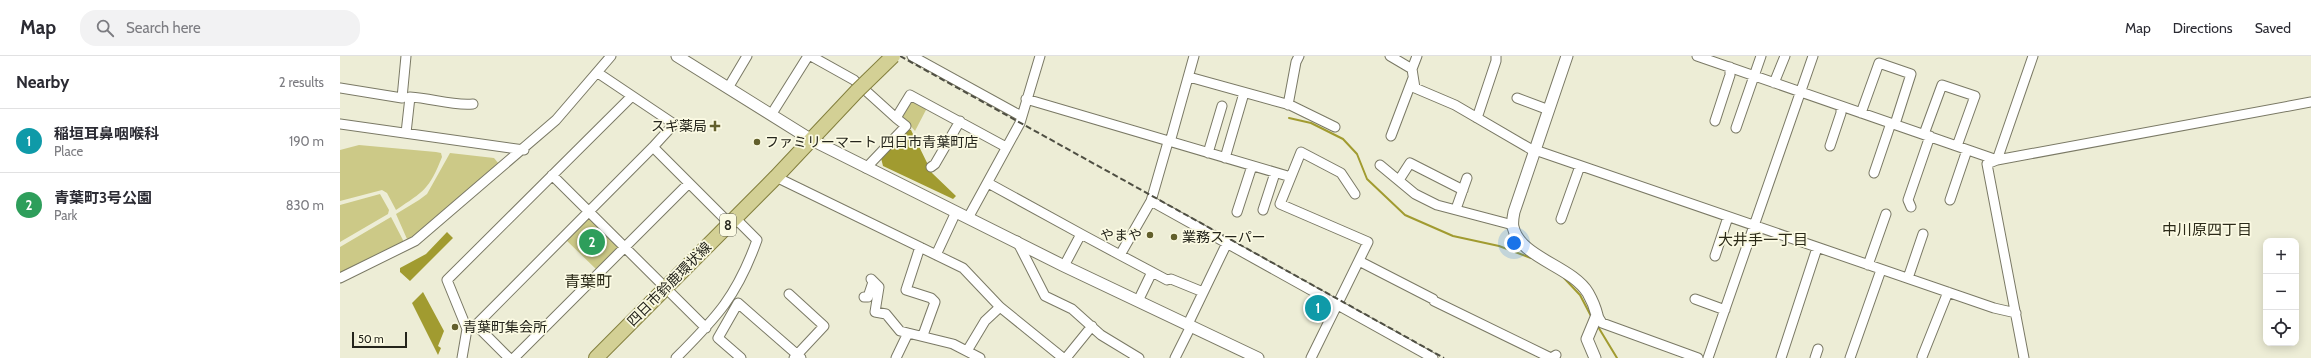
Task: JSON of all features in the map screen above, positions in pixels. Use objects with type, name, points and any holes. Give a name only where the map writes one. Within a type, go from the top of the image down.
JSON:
[{"type":"main road","name":"四日市鈴鹿環状線","points":[[596,358],[776,177],[810,140],[893,61]]},
{"type":"street","points":[[340,88],[402,98],[406,56]]},
{"type":"street","points":[[340,278],[415,241],[524,150],[556,120],[598,73],[611,56]]},
{"type":"street","points":[[728,88],[747,56]]},
{"type":"street","points":[[771,115],[810,56],[854,80],[862,91],[906,126],[866,168]]},
{"type":"street","points":[[912,56],[1021,116]]},
{"type":"street","points":[[968,218],[1020,123],[1040,56]]},
{"type":"street","points":[[1120,255],[1151,201],[1194,56]]},
{"type":"street","points":[[1288,105],[1296,62],[1299,56]]},
{"type":"street","points":[[1390,56],[1413,73],[1415,88],[1455,105],[1535,150],[1881,270],[1994,308],[2016,313]]},
{"type":"street","points":[[1391,136],[1413,73],[1417,56]]},
{"type":"street","points":[[1477,118],[1496,56]]},
{"type":"street","points":[[1567,56],[1514,212],[1513,225],[1519,239],[1527,248],[1566,273],[1587,292],[1595,319],[1587,339],[1595,358]]},
{"type":"street","points":[[1697,56],[1800,93],[1893,123],[1997,160]]},
{"type":"street","points":[[1736,128],[1761,56]]},
{"type":"street","points":[[1774,83],[1784,56]]},
{"type":"street","points":[[1708,358],[1813,56]]},
{"type":"street","points":[[1997,160],[2033,56]]},
{"type":"street","points":[[683,57],[728,88],[810,140],[1017,241],[1064,266],[1258,358]]},
{"type":"street","points":[[1861,113],[1879,63],[1911,74],[1874,174]]},
{"type":"street","points":[[1715,121],[1730,75],[1730,67]]},
{"type":"street","points":[[467,329],[476,325],[674,124],[598,73]]},
{"type":"street","points":[[1189,77],[1288,105],[1336,127]]},
{"type":"street","points":[[1911,207],[1908,200],[1942,85],[1975,96],[1957,146]]},
{"type":"street","points":[[1225,158],[1244,93]]},
{"type":"street","points":[[896,118],[910,95],[1006,147]]},
{"type":"street","points":[[462,358],[467,329],[446,280],[632,96]]},
{"type":"street","points":[[406,133],[410,97],[427,98],[460,105],[472,104]]},
{"type":"street","points":[[1517,98],[1549,110]]},
{"type":"street","points":[[1026,99],[1291,177]]},
{"type":"street","points":[[2024,358],[1987,164],[1997,160],[2311,102]]},
{"type":"street","points":[[1208,153],[1222,106]]},
{"type":"street","points":[[1830,146],[1841,113],[1841,107]]},
{"type":"street","points":[[931,167],[935,164],[960,121]]},
{"type":"street","points":[[340,124],[524,150]]},
{"type":"street","points":[[653,147],[689,183],[757,240],[742,279],[722,310],[676,358]]},
{"type":"street","points":[[1950,200],[1967,150]]},
{"type":"street","points":[[1311,358],[1368,242],[1280,204],[1301,152],[1341,173],[1355,194]]},
{"type":"street","points":[[1399,180],[1410,163],[1463,190]]},
{"type":"street","points":[[1380,165],[1422,198],[1449,210],[1456,209],[1477,217],[1513,225]]},
{"type":"street","points":[[1237,212],[1252,166]]},
{"type":"street","points":[[1561,219],[1580,166]]},
{"type":"street","points":[[1263,210],[1275,173]]},
{"type":"street","points":[[552,175],[706,328]]},
{"type":"street","points":[[776,177],[963,268],[1000,307],[1064,358],[1092,326]]},
{"type":"street","points":[[1456,209],[1467,178]]},
{"type":"street","points":[[514,358],[689,183]]},
{"type":"street","points":[[988,183],[1152,272],[1204,292]]},
{"type":"street","points":[[1151,201],[1433,358]]},
{"type":"street","points":[[936,255],[956,212]]},
{"type":"street","points":[[1868,265],[1886,214]]},
{"type":"street","points":[[1715,256],[1728,217]]},
{"type":"street","points":[[1064,266],[1081,234]]},
{"type":"street","points":[[1908,278],[1923,234]]},
{"type":"street","points":[[1017,241],[1045,296],[1072,309],[1101,335],[1139,358]]},
{"type":"street","points":[[1175,358],[1227,243]]},
{"type":"street","points":[[920,247],[906,290],[932,298],[935,302],[923,335]]},
{"type":"street","points":[[1781,358],[1817,248]]},
{"type":"street","points":[[1359,261],[1495,331],[1551,358],[1556,356]]},
{"type":"street","points":[[1850,358],[1881,270]]},
{"type":"street","points":[[1138,301],[1152,272]]},
{"type":"street","points":[[864,297],[868,297],[872,281],[879,287],[875,312],[886,314],[900,331],[923,335],[953,344],[980,358]]},
{"type":"street","points":[[1922,357],[1948,292]]},
{"type":"street","points":[[741,358],[718,338],[738,302],[798,357],[824,326],[789,294]]},
{"type":"street","points":[[1695,300],[1725,310]]},
{"type":"street","points":[[967,351],[985,321],[1000,307]]},
{"type":"street","points":[[1595,319],[1602,323],[1698,358]]},
{"type":"street","points":[[476,325],[509,358]]},
{"type":"street","points":[[896,358],[908,333]]},
{"type":"street","points":[[1815,358],[1818,349]]},
{"type":"shaded area","points":[[914,101],[927,108],[915,131],[901,115],[909,102]]},
{"type":"shaded area","points":[[908,130],[911,130],[932,173],[956,196],[953,199],[883,166],[881,158]]},
{"type":"shaded area","points":[[359,145],[436,152],[441,153],[442,157],[433,177],[425,189],[396,210],[387,193],[382,190],[340,201],[340,150]]},
{"type":"shaded area","points":[[450,153],[494,158],[499,164],[413,238],[407,239],[396,214],[427,194]]},
{"type":"shaded area","points":[[380,194],[389,210],[388,214],[340,242],[340,205]]},
{"type":"shaded area","points":[[391,217],[404,242],[340,274],[340,247]]},
{"type":"shaded area","points":[[587,218],[590,218],[618,245],[618,249],[597,270],[566,240]]},
{"type":"shaded area","points":[[447,232],[453,238],[410,281],[400,272],[400,268],[426,254]]},
{"type":"shaded area","points":[[423,292],[444,331],[438,346],[441,348],[438,355],[412,303]]},
{"type":"waterway","points":[[1289,118],[1311,123],[1343,139],[1357,154],[1367,179],[1405,215],[1453,236],[1499,246],[1531,258]]},
{"type":"waterway","points":[[1564,278],[1580,295],[1592,318]]},
{"type":"waterway","points":[[1597,325],[1617,358]]},
{"type":"railway","points":[[900,56],[1444,358]]},
{"type":"place","name":"スギ薬局","points":[[715,126]]},
{"type":"place","name":"ファミリーマート 四日市青葉町店","points":[[757,142]]},
{"type":"place","name":"やまや","points":[[1150,235]]},
{"type":"place","name":"業務スーパー","points":[[1174,237]]},
{"type":"place","name":"青葉町3号公園","points":[[592,242]]},
{"type":"place","name":"稲垣耳鼻咽喉科","points":[[1318,308]]},
{"type":"place","name":"青葉町集会所","points":[[455,327]]},
{"type":"district","name":"中川原四丁目","points":[[2207,230]]},
{"type":"district","name":"大井手一丁目","points":[[1763,240]]},
{"type":"district","name":"青葉町","points":[[588,281]]}]
